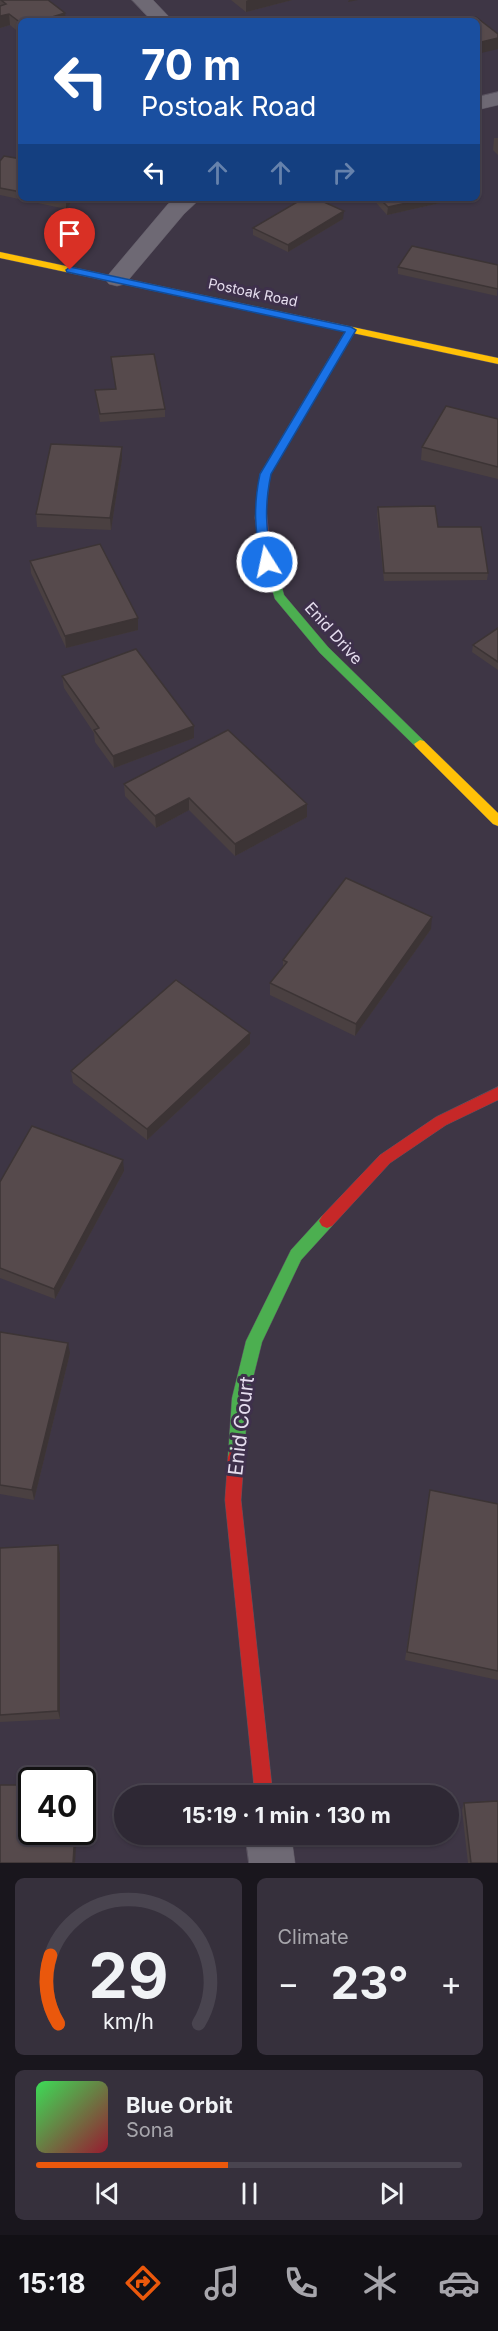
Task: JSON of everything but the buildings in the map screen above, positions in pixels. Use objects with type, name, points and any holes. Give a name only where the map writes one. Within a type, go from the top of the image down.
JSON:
[{"type":"street","points":[[142,0],[160,18]]},
{"type":"street","points":[[480,103],[498,98]]},
{"type":"street","points":[[117,279],[176,209],[186,201]]},
{"type":"street","name":"Postoak Road","points":[[0,255],[498,361]]},
{"type":"street","name":"Enid Drive","points":[[351,330],[265,474],[260,501],[260,527],[267,562],[279,596],[324,650],[498,821]]},
{"type":"street","name":"Enid Court","points":[[263,1785],[233,1500],[240,1398],[254,1341],[296,1255],[385,1159],[441,1121],[498,1093]]},
{"type":"street","points":[[270,1845],[272,1863]]},
{"type":"traffic: fast","points":[[264,545],[279,596],[324,650],[420,744]]},
{"type":"traffic: fast","points":[[236,1457],[240,1398],[254,1341],[296,1255],[327,1221]]},
{"type":"traffic: slow","points":[[0,255],[498,361]]},
{"type":"traffic: slow","points":[[420,744],[498,821]]},
{"type":"traffic: jam","points":[[264,545],[261,509],[265,474],[351,330]]},
{"type":"traffic: jam","points":[[327,1221],[385,1159],[441,1121],[498,1093]]},
{"type":"traffic: jam","points":[[236,1457],[233,1500],[263,1785]]},
{"type":"route","points":[[70,270],[351,330],[265,474],[260,501],[260,527],[267,562]]}]
